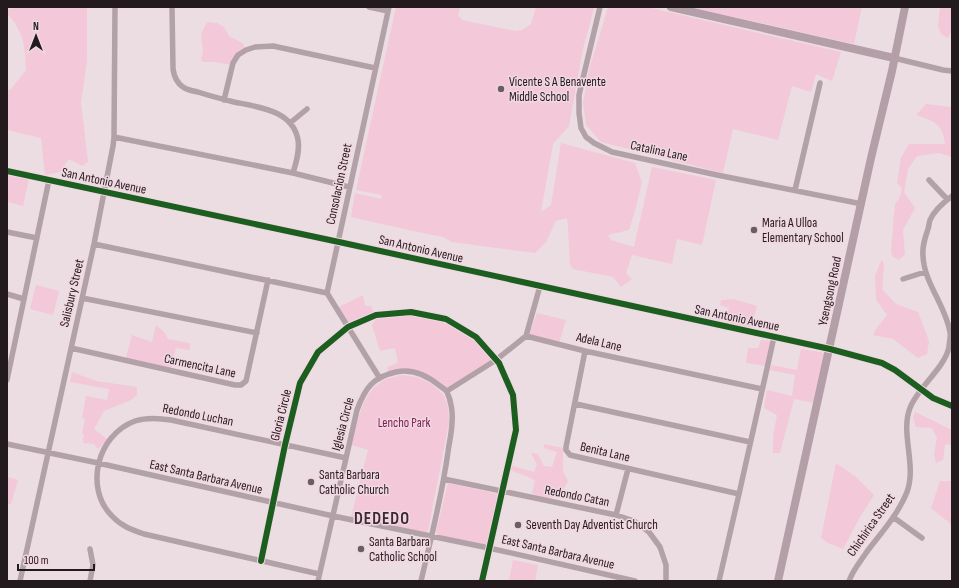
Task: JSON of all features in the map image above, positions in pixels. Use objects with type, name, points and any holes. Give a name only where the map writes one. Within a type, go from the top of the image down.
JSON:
[{"type":"main road","points":[[671,7],[894,58]]},
{"type":"main road","name":"Ysengsong Road","points":[[778,581],[862,204],[904,7]]},
{"type":"street","name":"Salisbury Street","points":[[21,581],[94,244],[114,137],[114,7]]},
{"type":"street","points":[[172,7],[174,77],[184,88],[224,100],[267,109],[282,116],[290,123],[298,139],[298,150],[293,174]]},
{"type":"street","points":[[369,7],[388,9]]},
{"type":"street","name":"Catalina Lane","points":[[600,7],[579,95],[581,128],[586,137],[612,152],[862,204]]},
{"type":"street","name":"Consolacion Street","points":[[327,293],[388,9]]},
{"type":"street","points":[[224,100],[233,63],[242,52],[254,47],[273,46],[376,68]]},
{"type":"street","points":[[894,58],[952,71]]},
{"type":"street","points":[[796,190],[820,82]]},
{"type":"street","points":[[290,123],[307,109]]},
{"type":"street","points":[[114,137],[349,187]]},
{"type":"street","name":"San Antonio Avenue","points":[[7,171],[830,349],[882,363],[895,370],[933,398],[952,406]]},
{"type":"street","points":[[7,380],[48,180]]},
{"type":"street","points":[[929,180],[949,198]]},
{"type":"street","name":"Chichirica Street","points":[[850,581],[857,565],[893,517],[907,491],[910,474],[907,422],[910,408],[921,389],[942,361],[948,350],[950,333],[946,320],[925,272],[923,246],[930,221],[938,209],[949,198]]},
{"type":"street","points":[[7,232],[37,238]]},
{"type":"street","points":[[94,244],[327,293],[379,377]]},
{"type":"street","points":[[903,279],[925,272]]},
{"type":"street","name":"Carmencita Lane","points":[[71,348],[238,386],[246,381],[268,280]]},
{"type":"street","points":[[421,581],[444,479],[452,421],[451,405],[447,391],[496,360],[526,336],[540,286]]},
{"type":"street","points":[[7,294],[24,298]]},
{"type":"street","points":[[82,298],[257,333]]},
{"type":"street","name":"Gloria Circle","points":[[261,561],[285,445],[300,383],[318,352],[348,327],[376,315],[411,312],[446,319],[476,337],[499,363],[513,395],[516,430],[482,581]]},
{"type":"street","name":"Adela Lane","points":[[526,336],[585,351],[762,389]]},
{"type":"street","points":[[719,581],[740,494],[750,442],[774,337]]},
{"type":"street","name":"Benita Lane","points":[[585,351],[576,404],[566,447],[568,453],[572,456],[740,494]]},
{"type":"street","name":"Iglesia Circle","points":[[318,581],[357,410],[362,395],[379,377],[402,370],[418,372],[447,391]]},
{"type":"street","points":[[576,404],[750,442]]},
{"type":"street","name":"Redondo Luchan","points":[[319,574],[144,534],[126,528],[112,516],[102,500],[97,482],[98,463],[105,446],[118,431],[134,422],[152,418],[171,420],[346,458]]},
{"type":"street","name":"East Santa Barbara Avenue","points":[[7,444],[635,581]]},
{"type":"street","points":[[616,515],[628,469]]},
{"type":"street","name":"Redondo Catan","points":[[444,479],[616,515],[634,521],[649,532],[660,547],[666,565],[666,581]]},
{"type":"street","points":[[893,517],[922,538]]},
{"type":"street","points":[[90,549],[93,565],[90,581]]},
{"type":"green space","points":[[27,7],[87,7],[87,61],[81,102],[88,162],[82,166],[69,159],[60,172],[45,175],[41,138],[7,130],[7,90],[11,89],[26,70],[24,47],[20,33],[13,20],[7,14],[7,9]]},
{"type":"green space","points":[[396,7],[460,7],[458,15],[462,20],[515,31],[522,30],[531,24],[536,7],[593,7],[594,8],[583,49],[569,126],[553,144],[541,212],[551,205],[561,143],[635,163],[642,182],[629,230],[608,235],[611,240],[634,247],[652,167],[716,180],[702,245],[677,239],[672,264],[632,255],[626,273],[632,279],[621,287],[613,277],[573,269],[570,264],[567,218],[556,221],[546,242],[535,253],[452,242],[443,237],[351,217],[355,193],[381,199],[382,195],[356,190]]},
{"type":"green space","points":[[608,7],[647,7],[841,52],[832,81],[816,74],[811,92],[792,86],[778,140],[733,129],[723,173],[601,142],[586,125],[583,103],[589,70]]},
{"type":"green space","points":[[689,7],[862,7],[854,44]]},
{"type":"green space","points":[[940,7],[952,7],[952,30],[948,38],[941,34],[938,25]]},
{"type":"green space","points":[[207,22],[217,23],[224,27],[229,36],[241,42],[246,48],[231,65],[216,62],[202,62],[201,58],[203,52],[201,34]]},
{"type":"green space","points":[[926,104],[952,107],[952,157],[939,153],[917,156],[908,169],[904,192],[915,208],[903,230],[905,254],[899,260],[892,256],[891,249],[895,204],[900,197],[902,188],[897,183],[901,158],[909,144],[945,144],[942,131],[936,124],[916,115]]},
{"type":"green space","points":[[7,174],[29,178],[23,206],[7,202]]},
{"type":"green space","points":[[882,259],[884,266],[882,289],[896,304],[918,312],[929,341],[927,354],[918,358],[893,339],[873,335],[887,315],[876,300],[875,276]]},
{"type":"green space","points":[[36,285],[59,291],[53,315],[30,309]]},
{"type":"green space","points":[[363,295],[365,306],[371,306],[374,313],[349,324],[339,307]]},
{"type":"green space","points":[[733,299],[757,306],[750,330],[725,324],[729,308],[720,305],[721,300]]},
{"type":"green space","points":[[412,313],[445,321],[475,338],[493,360],[447,390],[418,371],[388,372],[387,367],[398,363],[395,348],[380,351],[372,325],[377,317]]},
{"type":"green space","points":[[537,313],[566,320],[559,343],[529,335]]},
{"type":"green space","points":[[156,325],[164,332],[168,339],[190,343],[190,350],[176,348],[171,368],[126,358],[132,335],[152,342]]},
{"type":"green space","points":[[761,340],[771,341],[765,366],[746,363],[748,348],[758,348]]},
{"type":"green space","points":[[801,349],[825,353],[814,403],[794,399],[780,453],[773,453],[773,436],[777,415],[764,408],[767,390],[792,396],[795,375],[770,370],[771,365],[797,370]]},
{"type":"green space","points":[[72,372],[96,381],[137,387],[137,395],[131,400],[104,411],[94,429],[108,440],[98,449],[94,444],[84,443],[83,440],[84,434],[82,434],[85,419],[82,418],[86,396],[107,400],[109,389],[70,382]]},
{"type":"green space","name":"Lencho Park","points":[[402,375],[417,377],[432,384],[443,394],[448,406],[449,422],[428,531],[425,533],[351,517],[368,450],[352,445],[362,407],[366,398],[378,384],[387,379]]},
{"type":"green space","points":[[915,412],[952,430],[952,445],[945,444],[943,460],[936,463],[934,454],[937,438],[932,428],[916,427],[913,418]]},
{"type":"green space","points":[[544,444],[563,448],[563,471],[568,481],[560,495],[544,499],[532,493],[535,481],[510,470],[509,465],[534,472],[537,465],[531,453],[538,454],[544,466],[552,467],[557,452],[544,448]]},
{"type":"green space","points":[[836,463],[856,477],[874,495],[843,549],[828,543],[821,538]]},
{"type":"green space","points":[[7,477],[18,480],[11,504],[7,504]]},
{"type":"green space","points":[[940,481],[952,481],[952,525],[931,508]]},
{"type":"green space","points":[[448,483],[499,494],[488,544],[482,545],[438,536],[436,532]]},
{"type":"green space","points":[[513,560],[538,565],[535,581],[509,581]]},
{"type":"cycle path","points":[[7,171],[830,349],[882,363],[895,370],[933,398],[952,406]]},
{"type":"cycle path","points":[[261,561],[285,445],[300,383],[318,352],[348,327],[376,315],[411,312],[446,319],[476,337],[499,363],[513,395],[516,430],[482,581]]},
{"type":"place","name":"Vicente S A Benavente Middle School","points":[[501,89]]},
{"type":"place","name":"Maria A Ulloa Elementary School","points":[[754,230]]},
{"type":"place","name":"Santa Barbara Catholic Church","points":[[311,482]]},
{"type":"place","name":"Seventh Day Adventist Church","points":[[518,525]]},
{"type":"place","name":"Santa Barbara Catholic School","points":[[361,549]]},
{"type":"district","name":"DEDEDO","points":[[382,519]]}]
